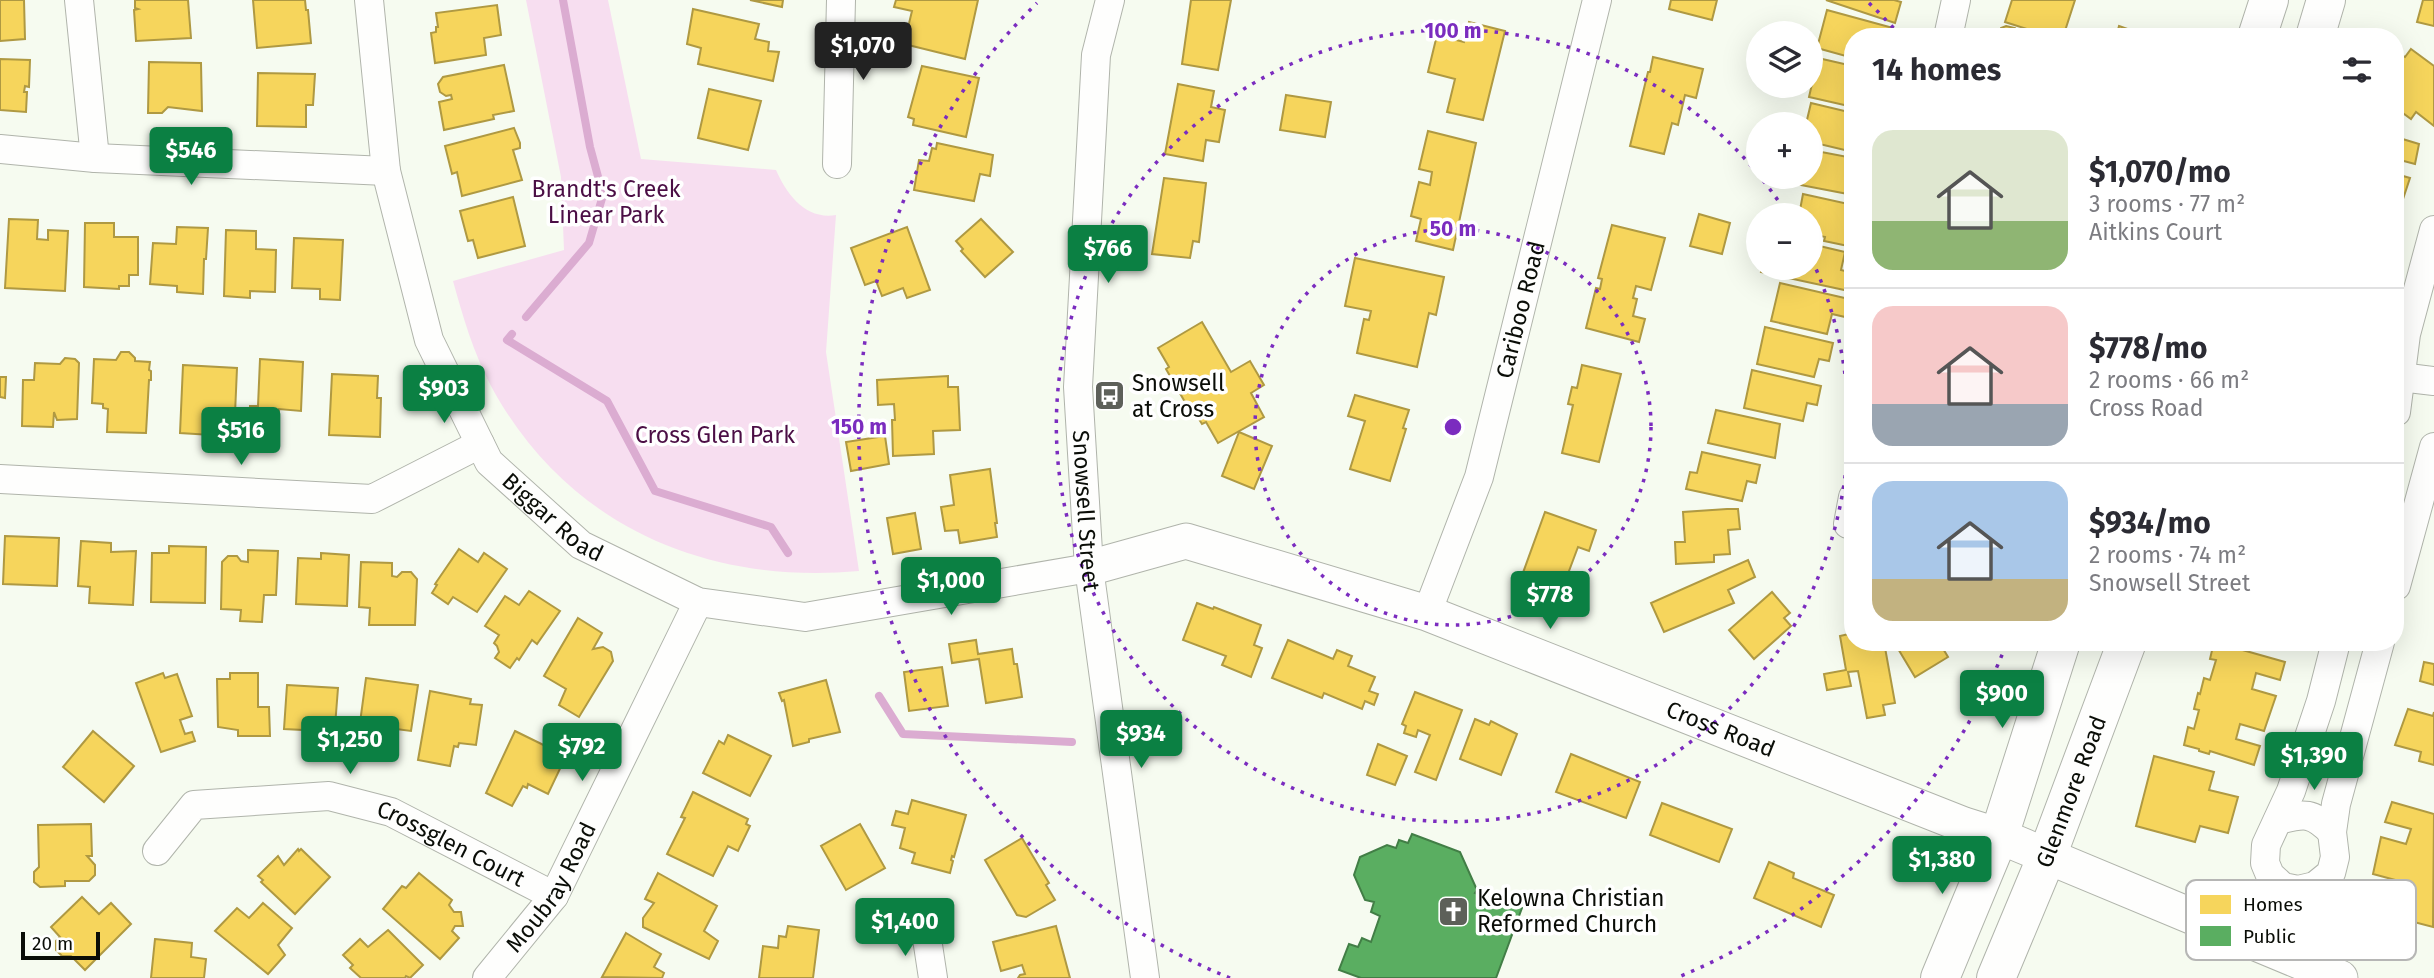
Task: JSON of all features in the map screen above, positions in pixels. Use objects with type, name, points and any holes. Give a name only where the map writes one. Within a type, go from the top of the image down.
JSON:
[{"type":"main road","points":[[2260,28],[2269,0]]},
{"type":"main road","points":[[2318,28],[2326,0]]},
{"type":"main road","points":[[1940,978],[1999,836],[2059,651]]},
{"type":"main road","name":"Glenmore Road","points":[[1996,978],[2047,856],[2124,651]]},
{"type":"street","points":[[79,0],[95,158]]},
{"type":"street","name":"Biggar Road","points":[[369,0],[386,171],[429,340],[489,462],[581,545],[698,602],[804,617],[1089,568]]},
{"type":"street","points":[[837,164],[841,0]]},
{"type":"street","name":"Snowsell Street","points":[[1110,0],[1097,55],[1078,387],[1089,568],[1145,978]]},
{"type":"street","name":"Cariboo Road","points":[[1427,613],[1479,477],[1597,0]]},
{"type":"street","points":[[1950,28],[1956,0]]},
{"type":"street","points":[[0,149],[95,158],[386,171]]},
{"type":"street","points":[[2404,348],[2434,230]]},
{"type":"street","points":[[2404,377],[2434,381]]},
{"type":"street","points":[[0,479],[372,499],[480,444]]},
{"type":"street","points":[[2404,557],[2434,447]]},
{"type":"street","name":"Cross Road","points":[[1089,568],[1186,541],[1427,613],[1964,825],[1999,836],[2186,914]]},
{"type":"street","name":"Moubray Road","points":[[487,978],[554,895],[698,602]]},
{"type":"street","points":[[2275,880],[2265,863],[2266,845],[2291,791],[2317,713],[2334,651]]},
{"type":"street","points":[[2322,880],[2331,873],[2335,857],[2332,832],[2336,804],[2378,651]]},
{"type":"street","name":"Crossglen Court","points":[[158,851],[194,805],[329,796],[391,812],[554,895]]},
{"type":"street","points":[[2278,820],[2301,814],[2318,818],[2332,832]]},
{"type":"street","points":[[926,932],[933,978]]},
{"type":"street","name":"Cross Road","points":[[2297,960],[2340,978]]},
{"type":"green space","name":"Cross Glen Park","points":[[526,0],[608,0],[641,159],[776,170],[792,197],[807,210],[825,216],[836,215],[826,352],[859,571],[802,573],[747,568],[695,555],[645,536],[600,509],[558,476],[522,434],[491,386],[474,347],[453,281],[564,250],[561,177]]},
{"type":"building: Homes","points":[[0,0],[24,0],[25,39],[0,41]]},
{"type":"building: Homes","points":[[135,0],[188,0],[191,38],[136,41],[134,10],[138,9],[135,8]]},
{"type":"building: Homes","points":[[253,0],[305,0],[311,43],[257,48]]},
{"type":"building: Homes","points":[[750,0],[783,0],[782,7]]},
{"type":"building: Homes","points":[[896,0],[978,0],[965,59],[904,44],[912,11],[894,7]]},
{"type":"building: Homes","points":[[1191,0],[1231,0],[1218,70],[1182,64]]},
{"type":"building: Homes","points":[[1671,0],[1717,0],[1712,20],[1669,9]]},
{"type":"building: Homes","points":[[1826,0],[1894,0],[1901,2],[1895,23]]},
{"type":"building: Homes","points":[[2012,0],[2075,0],[2066,28],[2024,28],[2005,22]]},
{"type":"building: Homes","points":[[2423,0],[2434,0],[2434,26],[2417,22]]},
{"type":"building: Homes","points":[[497,5],[501,35],[484,38],[486,55],[435,63],[431,33],[436,32],[438,27],[436,13]]},
{"type":"building: Homes","points":[[693,9],[759,24],[755,39],[769,42],[768,51],[779,52],[773,81],[698,64],[701,48],[687,44]]},
{"type":"building: Homes","points":[[1827,10],[1893,28],[1844,28],[1844,56],[1823,50],[1823,25]]},
{"type":"building: Homes","points":[[1469,22],[1505,31],[1483,120],[1447,112],[1455,79],[1428,72],[1437,35],[1464,42]]},
{"type":"building: Homes","points":[[2411,49],[2434,66],[2434,126],[2416,112],[2411,119],[2404,114],[2405,57]]},
{"type":"building: Homes","points":[[1653,57],[1703,69],[1696,98],[1685,95],[1678,125],[1672,123],[1664,154],[1630,146]]},
{"type":"building: Homes","points":[[0,59],[30,60],[29,87],[25,86],[24,92],[27,92],[26,112],[0,110]]},
{"type":"building: Homes","points":[[1823,59],[1844,64],[1844,105],[1813,98],[1823,98]]},
{"type":"building: Homes","points":[[149,62],[201,63],[202,111],[168,107],[162,113],[148,113]]},
{"type":"building: Homes","points":[[504,65],[514,111],[493,115],[494,119],[444,130],[439,102],[452,99],[451,95],[446,96],[440,92],[438,84],[443,77]]},
{"type":"building: Homes","points":[[922,66],[979,78],[966,137],[913,125],[914,119],[908,117]]},
{"type":"building: Homes","points":[[258,73],[315,74],[313,105],[306,105],[306,127],[257,126]]},
{"type":"building: Homes","points":[[1178,84],[1214,91],[1211,107],[1225,110],[1219,142],[1206,140],[1203,161],[1165,154]]},
{"type":"building: Homes","points":[[709,89],[761,101],[748,150],[698,138]]},
{"type":"building: Homes","points":[[1286,95],[1331,102],[1325,137],[1280,130]]},
{"type":"building: Homes","points":[[1811,103],[1844,111],[1844,150],[1823,145],[1823,112],[1809,112]]},
{"type":"building: Homes","points":[[514,128],[520,148],[513,150],[522,180],[462,196],[457,172],[452,174],[445,146]]},
{"type":"building: Homes","points":[[1428,131],[1476,143],[1453,250],[1416,241],[1421,219],[1411,216],[1419,182],[1430,185],[1432,172],[1419,169]]},
{"type":"building: Homes","points":[[2404,139],[2419,144],[2415,164],[2404,161]]},
{"type":"building: Homes","points":[[937,143],[993,155],[990,176],[980,174],[974,201],[914,190],[919,160],[929,161],[932,148],[936,149]]},
{"type":"building: Homes","points":[[1823,152],[1844,156],[1844,193],[1822,189]]},
{"type":"building: Homes","points":[[2404,176],[2410,178],[2404,196]]},
{"type":"building: Homes","points":[[1164,178],[1206,183],[1199,242],[1193,241],[1190,258],[1152,254]]},
{"type":"building: Homes","points":[[1803,194],[1844,203],[1844,245],[1824,241],[1823,203],[1801,203]]},
{"type":"building: Homes","points":[[513,197],[525,246],[478,258],[473,240],[468,241],[460,211]]},
{"type":"building: Homes","points":[[1699,214],[1730,223],[1722,254],[1690,246]]},
{"type":"building: Homes","points":[[9,219],[38,220],[37,239],[48,240],[48,230],[68,231],[65,291],[5,288]]},
{"type":"building: Homes","points":[[981,219],[1013,252],[985,277],[961,251],[963,249],[956,241]]},
{"type":"building: Homes","points":[[85,223],[114,223],[114,237],[138,237],[138,275],[129,275],[129,286],[119,286],[119,289],[84,287]]},
{"type":"building: Homes","points":[[1612,225],[1665,238],[1651,290],[1636,286],[1633,298],[1637,299],[1633,316],[1645,319],[1639,342],[1586,328],[1596,288],[1600,289],[1602,279],[1598,278]]},
{"type":"building: Homes","points":[[177,227],[208,228],[203,294],[177,292],[177,286],[150,284],[153,243],[176,244]]},
{"type":"building: Homes","points":[[907,227],[930,290],[907,298],[903,288],[882,296],[876,281],[865,285],[851,248]]},
{"type":"building: Homes","points":[[226,230],[256,231],[256,249],[276,250],[275,292],[250,291],[250,298],[224,296]]},
{"type":"building: Homes","points":[[294,238],[343,240],[340,300],[320,299],[320,289],[292,288]]},
{"type":"building: Homes","points":[[1823,247],[1844,252],[1841,270],[1844,271],[1844,290],[1798,280],[1823,280]]},
{"type":"building: Homes","points":[[1355,258],[1444,277],[1436,315],[1429,313],[1417,367],[1357,353],[1364,319],[1369,320],[1371,311],[1345,306]]},
{"type":"building: Homes","points":[[1780,283],[1844,298],[1844,317],[1832,314],[1827,334],[1771,321]]},
{"type":"building: Homes","points":[[1202,322],[1231,372],[1250,361],[1264,385],[1251,393],[1264,417],[1218,443],[1206,422],[1202,424],[1192,408],[1189,409],[1166,369],[1169,367],[1158,348]]},
{"type":"building: Homes","points":[[1765,327],[1833,343],[1829,361],[1819,359],[1814,377],[1757,364]]},
{"type":"building: Homes","points":[[121,352],[129,352],[135,361],[150,362],[146,433],[107,432],[108,409],[103,408],[103,404],[92,403],[94,359],[116,360]]},
{"type":"building: Homes","points":[[65,358],[75,359],[79,363],[77,419],[57,420],[54,412],[53,427],[22,426],[23,380],[34,380],[35,363],[60,364]]},
{"type":"building: Homes","points":[[260,359],[303,362],[301,411],[279,409],[277,439],[249,437],[250,406],[258,406]]},
{"type":"building: Homes","points":[[183,365],[237,368],[235,414],[217,413],[217,417],[212,417],[211,435],[180,433]]},
{"type":"building: Homes","points":[[1582,365],[1621,374],[1599,462],[1562,453],[1573,405],[1568,404],[1572,387],[1577,388]]},
{"type":"building: Homes","points":[[1752,370],[1821,386],[1817,405],[1807,403],[1803,421],[1744,408]]},
{"type":"building: Homes","points":[[332,374],[378,376],[377,398],[381,398],[380,437],[329,435]]},
{"type":"building: Homes","points":[[948,376],[948,387],[958,387],[960,430],[933,431],[934,454],[893,456],[894,404],[878,405],[877,380]]},
{"type":"building: Homes","points":[[0,377],[6,377],[5,398],[0,397]]},
{"type":"building: Homes","points":[[1355,395],[1409,410],[1390,481],[1350,469],[1365,421],[1348,416]]},
{"type":"building: Homes","points":[[1716,410],[1780,424],[1775,458],[1708,443]]},
{"type":"building: Homes","points":[[1239,432],[1272,446],[1254,489],[1222,476]]},
{"type":"building: Homes","points":[[885,436],[889,464],[851,471],[846,442]]},
{"type":"building: Homes","points":[[1702,452],[1760,465],[1756,483],[1747,481],[1742,501],[1686,489],[1690,472],[1697,473]]},
{"type":"building: Homes","points":[[990,469],[997,537],[960,543],[958,530],[945,531],[941,507],[954,505],[950,475]]},
{"type":"building: Homes","points":[[1738,509],[1740,529],[1728,530],[1730,554],[1714,555],[1714,562],[1676,564],[1675,542],[1685,542],[1683,512]]},
{"type":"building: Homes","points":[[1545,512],[1596,530],[1589,551],[1578,547],[1566,579],[1559,576],[1553,593],[1520,581]]},
{"type":"building: Homes","points":[[915,513],[921,549],[893,554],[887,518]]},
{"type":"building: Homes","points":[[5,536],[59,538],[57,586],[3,584]]},
{"type":"building: Homes","points":[[81,541],[111,543],[111,552],[136,551],[133,605],[89,603],[90,587],[78,586]]},
{"type":"building: Homes","points":[[169,546],[206,547],[205,603],[151,602],[152,553],[169,553]]},
{"type":"building: Homes","points":[[459,549],[478,562],[484,553],[507,569],[477,612],[453,597],[448,604],[432,593],[437,585],[435,584]]},
{"type":"building: Homes","points":[[248,550],[278,551],[276,595],[264,595],[262,622],[240,621],[241,610],[221,609],[222,562],[228,556],[237,556],[241,561],[248,562]]},
{"type":"building: Homes","points":[[321,553],[349,555],[347,606],[296,604],[298,558],[321,559]]},
{"type":"building: Homes","points":[[1748,560],[1755,577],[1728,590],[1734,603],[1664,632],[1651,603]]},
{"type":"building: Homes","points":[[361,562],[392,563],[392,576],[411,572],[417,579],[415,625],[369,625],[370,608],[359,607]]},
{"type":"building: Homes","points":[[529,591],[560,611],[537,644],[532,640],[519,660],[517,658],[510,668],[495,658],[499,652],[494,643],[499,635],[485,626],[505,596],[519,605]]},
{"type":"building: Homes","points":[[1772,592],[1790,613],[1784,618],[1791,626],[1754,659],[1729,630]]},
{"type":"building: Homes","points":[[1197,603],[1261,625],[1254,645],[1262,648],[1251,677],[1222,665],[1226,656],[1183,640]]},
{"type":"building: Homes","points":[[578,618],[602,633],[593,649],[603,647],[611,652],[613,661],[579,717],[559,705],[566,689],[544,676]]},
{"type":"building: Homes","points":[[1844,635],[1844,651],[1886,651],[1895,703],[1883,705],[1885,715],[1867,718],[1858,671],[1848,672],[1851,686],[1827,690],[1824,674],[1846,670],[1840,636]]},
{"type":"building: Homes","points":[[976,640],[978,654],[1012,649],[1022,697],[986,703],[979,659],[952,663],[949,644]]},
{"type":"building: Homes","points":[[1288,640],[1333,659],[1337,650],[1352,656],[1348,666],[1375,677],[1369,691],[1378,694],[1374,705],[1365,701],[1362,709],[1324,693],[1322,698],[1272,678]]},
{"type":"building: Homes","points":[[1899,651],[1944,651],[1948,657],[1915,677]]},
{"type":"building: Homes","points":[[2212,651],[2246,651],[2285,662],[2280,680],[2256,673],[2252,689],[2276,696],[2264,731],[2240,724],[2236,739],[2260,746],[2254,765],[2184,745],[2188,727],[2194,729],[2199,710],[2194,709],[2198,693],[2200,694],[2204,678],[2210,680],[2216,660],[2210,659]]},
{"type":"building: Homes","points":[[2424,662],[2434,664],[2434,685],[2420,681]]},
{"type":"building: Homes","points":[[942,667],[948,706],[909,711],[904,672]]},
{"type":"building: Homes","points":[[163,673],[165,678],[177,674],[192,716],[180,720],[185,734],[192,732],[195,741],[161,752],[136,683]]},
{"type":"building: Homes","points":[[230,673],[258,673],[258,707],[269,707],[270,736],[238,736],[238,730],[218,727],[217,679],[230,679]]},
{"type":"building: Homes","points":[[366,678],[418,685],[411,731],[388,728],[386,749],[357,745]]},
{"type":"building: Homes","points":[[826,680],[840,732],[809,739],[809,742],[793,746],[784,700],[782,701],[779,693]]},
{"type":"building: Homes","points":[[287,685],[338,688],[334,739],[305,737],[303,730],[284,729]]},
{"type":"building: Homes","points":[[430,691],[471,699],[470,704],[482,705],[476,745],[459,743],[458,747],[454,746],[450,766],[418,760]]},
{"type":"building: Homes","points":[[1415,692],[1462,710],[1436,780],[1415,772],[1430,735],[1418,730],[1416,737],[1404,733],[1406,726],[1402,724]]},
{"type":"building: Homes","points":[[2408,709],[2433,716],[2434,712],[2434,765],[2419,761],[2421,752],[2395,745]]},
{"type":"building: Homes","points":[[1475,719],[1489,725],[1491,721],[1517,734],[1501,775],[1460,759]]},
{"type":"building: Homes","points":[[93,731],[134,766],[104,802],[63,767]]},
{"type":"building: Homes","points":[[515,731],[566,756],[548,794],[528,784],[527,788],[523,786],[512,806],[486,793]]},
{"type":"building: Homes","points":[[728,735],[771,756],[750,796],[703,773],[719,741],[724,744]]},
{"type":"building: Homes","points":[[1378,744],[1407,756],[1395,785],[1367,775]]},
{"type":"building: Homes","points":[[1571,754],[1640,782],[1626,818],[1556,792]]},
{"type":"building: Homes","points":[[2154,756],[2214,772],[2209,790],[2238,797],[2228,833],[2200,826],[2195,842],[2136,826]]},
{"type":"building: Homes","points":[[693,792],[748,819],[746,824],[750,826],[738,851],[728,846],[713,876],[667,854],[685,818],[681,817]]},
{"type":"building: Homes","points":[[912,800],[966,815],[954,857],[952,856],[950,873],[912,863],[915,853],[900,848],[905,828],[892,825],[896,811],[908,814]]},
{"type":"building: Homes","points":[[2392,802],[2434,814],[2433,927],[2416,923],[2416,880],[2395,880],[2373,874],[2381,837],[2406,844],[2411,829],[2385,822]]},
{"type":"building: Homes","points":[[1662,803],[1732,829],[1719,862],[1650,835]]},
{"type":"building: Homes","points":[[91,824],[92,856],[87,856],[95,865],[95,875],[89,881],[65,881],[65,886],[40,887],[34,882],[34,872],[39,867],[38,825]]},
{"type":"building: Homes","points":[[860,824],[885,868],[846,890],[821,846]]},
{"type":"building: Homes","points":[[1022,838],[1049,883],[1046,885],[1055,900],[1026,917],[1017,915],[985,860]]},
{"type":"building: Homes","points":[[298,849],[330,877],[295,914],[258,876],[278,856],[284,865]]},
{"type":"building: Homes","points":[[1769,862],[1794,873],[1793,878],[1834,895],[1821,927],[1754,898]]},
{"type":"building: Homes","points":[[419,873],[452,900],[449,905],[454,912],[461,912],[463,926],[455,926],[452,931],[459,938],[440,959],[383,909],[402,886],[406,888]]},
{"type":"building: Homes","points":[[658,873],[717,906],[704,931],[718,941],[709,959],[643,927],[643,918],[654,903],[645,899]]},
{"type":"building: Homes","points":[[82,897],[99,914],[111,903],[131,924],[85,970],[71,956],[62,956],[56,950],[56,941],[60,937],[51,927]]},
{"type":"building: Homes","points":[[263,903],[292,928],[278,945],[285,955],[268,974],[215,931],[237,908],[249,918]]},
{"type":"building: Homes","points":[[788,926],[819,930],[813,978],[759,978],[763,946],[778,948],[779,936],[786,937]]},
{"type":"building: Homes","points":[[1056,926],[1070,978],[1018,978],[1025,974],[1022,965],[1001,971],[993,942]]},
{"type":"building: Homes","points":[[388,930],[423,965],[410,978],[361,978],[350,968],[353,965],[343,955],[360,939],[368,947]]},
{"type":"building: Homes","points":[[626,933],[661,954],[654,967],[664,973],[662,978],[602,977]]},
{"type":"building: Homes","points":[[155,939],[192,943],[191,957],[206,959],[204,978],[151,978]]},
{"type":"building: Public","points":[[1412,834],[1460,852],[1477,890],[1475,893],[1522,908],[1496,978],[1361,978],[1339,970],[1349,944],[1358,947],[1362,938],[1371,942],[1380,916],[1371,912],[1374,902],[1365,900],[1354,875],[1360,857],[1387,845],[1396,848],[1399,840],[1408,843]]},
{"type":"waterway","points":[[526,317],[589,243],[603,195],[590,147],[563,0]]},
{"type":"waterway","points":[[512,334],[507,340],[607,401],[655,491],[771,527],[788,553]]},
{"type":"waterway","points":[[879,696],[903,734],[1072,742]]},
{"type":"place","name":"Snowsell at Cross","points":[[1109,396]]},
{"type":"place","name":"Kelowna Christian Reformed Church","points":[[1454,911]]},
{"type":"park label","name":"Brandt's Creek Linear Park","points":[[606,202]]}]
